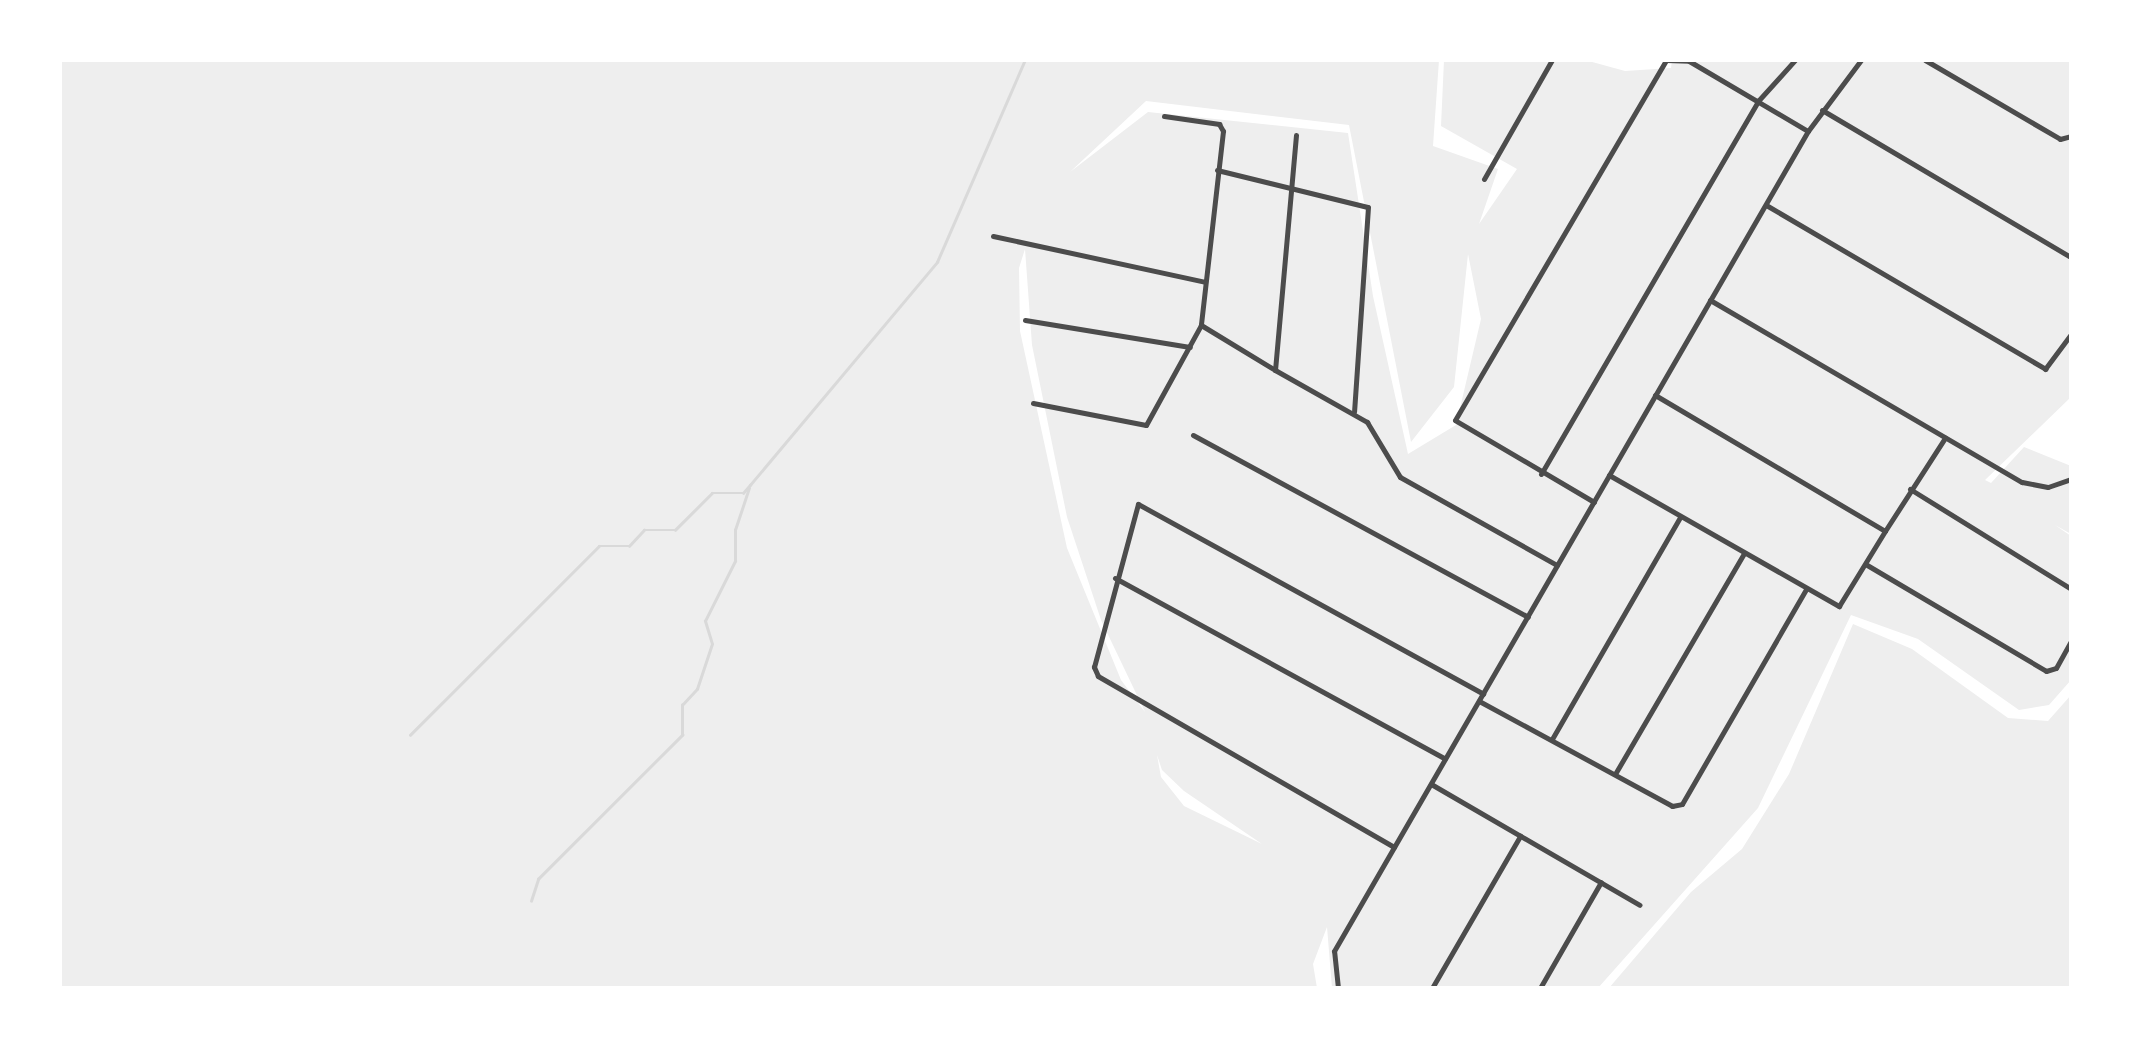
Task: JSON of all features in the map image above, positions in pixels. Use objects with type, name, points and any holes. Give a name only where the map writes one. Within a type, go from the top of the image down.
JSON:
[{"type":"street","points":[[1484,179],[1552,60]]},
{"type":"street","points":[[1594,502],[1455,420],[1666,60],[1689,61],[1808,131]]},
{"type":"street","points":[[1542,474],[1758,101],[1795,60]]},
{"type":"street","points":[[1338,988],[1334,951],[1808,131],[1861,60]]},
{"type":"street","points":[[1924,60],[2060,138],[2071,136]]},
{"type":"street","points":[[1822,110],[2071,257]]},
{"type":"street","points":[[1033,402],[1146,425],[1201,325],[1220,124],[1164,116]]},
{"type":"street","points":[[1275,370],[1296,135]]},
{"type":"street","points":[[1217,170],[1292,184],[1368,207],[1354,412]]},
{"type":"street","points":[[1766,204],[2046,368],[2071,334]]},
{"type":"street","points":[[992,236],[1205,282]]},
{"type":"street","points":[[1710,300],[2022,482],[2048,488],[2071,479]]},
{"type":"street","points":[[1025,320],[1190,347]]},
{"type":"street","points":[[1201,325],[1354,412],[1400,477],[1556,566]]},
{"type":"street","points":[[1655,396],[1885,531]]},
{"type":"street","points":[[1192,435],[1528,617]]},
{"type":"street","points":[[1609,476],[1806,589],[1846,604],[1910,489],[1945,438]]},
{"type":"street","points":[[1910,489],[2071,589]]},
{"type":"street","points":[[1394,847],[1098,676],[1094,667],[1138,504],[1146,504],[1672,806],[1682,804],[1806,589]]},
{"type":"street","points":[[1552,739],[1680,516]]},
{"type":"street","points":[[1615,774],[1744,553]]},
{"type":"street","points":[[1867,564],[2046,671],[2056,668],[2071,641]]},
{"type":"street","points":[[1115,578],[1445,759]]},
{"type":"street","points":[[1431,784],[1640,905]]},
{"type":"street","points":[[1432,988],[1520,836]]},
{"type":"street","points":[[1540,988],[1601,882]]},
{"type":"shaded area","points":[[60,60],[1439,60],[1433,146],[1498,169],[1479,224],[1517,169],[1441,126],[1444,60],[1585,60],[1625,71],[1671,68],[1672,60],[2071,60],[2071,397],[1985,480],[1991,483],[2024,447],[2071,466],[2071,534],[2055,525],[2071,536],[2071,680],[2049,705],[2019,710],[1918,639],[1851,615],[1758,808],[1598,988],[1332,988],[1327,927],[1313,964],[1317,988],[60,988]],"holes":[[[1146,101],[1349,125],[1411,442],[1454,387],[1468,254],[1481,319],[1456,425],[1408,454],[1373,296],[1348,133],[1148,112],[1070,172]],[[1025,249],[1032,345],[1067,517],[1101,620],[1145,712],[1121,680],[1067,548],[1020,331],[1019,268]],[[1157,755],[1162,770],[1184,791],[1262,844],[1184,806],[1161,777]]]},
{"type":"shaded area","points":[[1853,624],[1912,649],[2008,718],[2048,721],[2071,695],[2071,988],[1609,988],[1691,892],[1742,849],[1789,774]]},
{"type":"waterway","points":[[410,735],[599,546],[629,546],[644,530],[675,530],[712,493],[743,493],[937,262],[1025,60]]},
{"type":"waterway","points":[[531,901],[538,879],[682,735],[682,705],[697,689],[712,644],[705,621],[735,561],[735,530],[749,488]]}]
